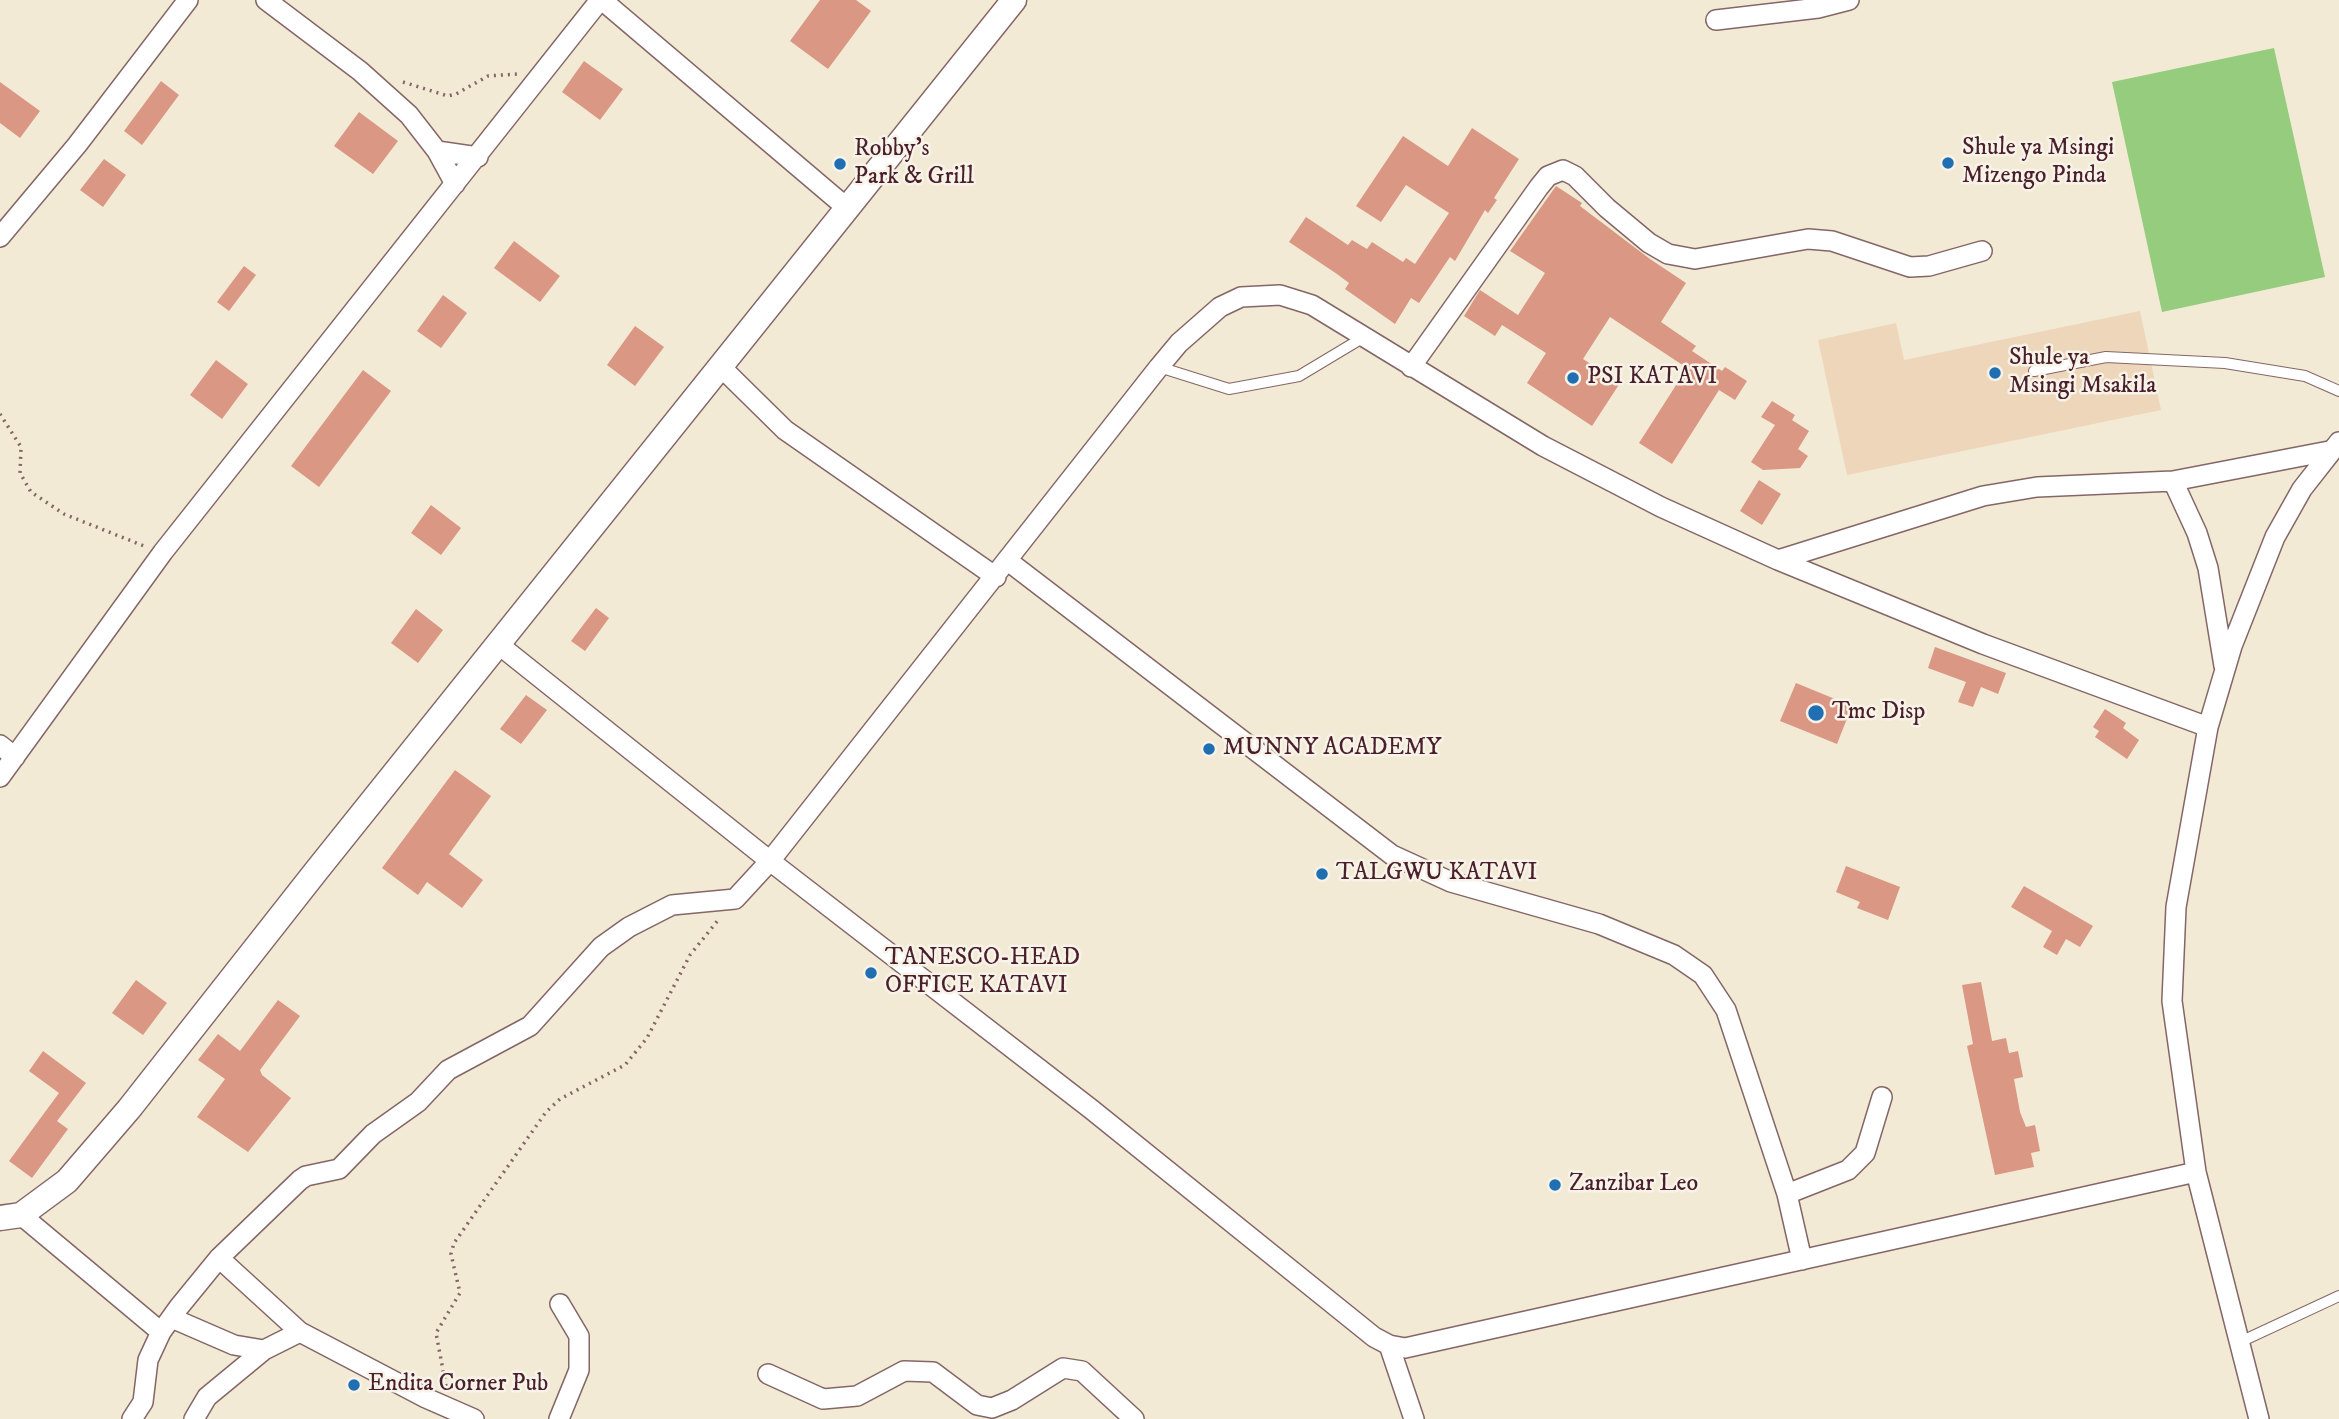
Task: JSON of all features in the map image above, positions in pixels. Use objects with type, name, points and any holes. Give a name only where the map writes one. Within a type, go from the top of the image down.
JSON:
[{"type":"street","points":[[0,237],[76,145],[188,0]]},
{"type":"street","points":[[266,0],[360,71],[409,115],[437,151],[455,184]]},
{"type":"street","points":[[0,777],[7,751],[478,156],[536,78],[601,0],[847,208]]},
{"type":"street","points":[[264,1350],[234,1345],[167,1326],[11,1217],[67,1181],[129,1110],[1014,0]]},
{"type":"street","points":[[1716,20],[1818,8],[1849,0]]},
{"type":"street","points":[[437,151],[478,156]]},
{"type":"street","points":[[1411,368],[1539,187],[1548,176],[1563,170],[1575,176],[1648,243],[1668,254],[1695,259],[1808,239],[1832,241],[1910,267],[1929,266],[1982,251]]},
{"type":"street","points":[[132,1419],[143,1402],[148,1360],[179,1307],[219,1258],[306,1176],[339,1169],[373,1134],[409,1111],[449,1070],[530,1026],[601,947],[672,905],[735,898],[770,862],[1179,343],[1220,307],[1256,295],[1280,295],[1312,305],[1411,368],[1543,446],[1661,507],[1778,560],[1983,644],[2208,727]]},
{"type":"street","points":[[720,366],[785,430],[996,577]]},
{"type":"street","points":[[1778,560],[1983,496],[2037,487],[2173,481],[2334,447]]},
{"type":"street","points":[[2259,1419],[2196,1172],[2172,1001],[2176,906],[2208,727],[2225,670],[2275,537],[2302,489],[2334,447]]},
{"type":"street","points":[[2173,481],[2197,533],[2208,568],[2225,670]]},
{"type":"street","points":[[1008,561],[1392,855],[1451,882],[1599,924],[1674,955],[1703,975],[1726,1010],[1787,1194],[1802,1260]]},
{"type":"street","points":[[498,645],[770,862],[1091,1109],[1374,1337],[1389,1345],[1405,1348],[2196,1172]]},
{"type":"street","points":[[1787,1194],[1848,1170],[1857,1162],[1865,1153],[1882,1097]]},
{"type":"street","points":[[219,1258],[300,1332],[474,1419]]},
{"type":"street","points":[[559,1419],[579,1370],[579,1336],[560,1304]]},
{"type":"street","points":[[194,1419],[207,1397],[264,1350],[300,1332]]},
{"type":"street","points":[[1389,1345],[1414,1419]]},
{"type":"street","points":[[768,1374],[823,1399],[857,1396],[904,1371],[933,1372],[977,1405],[992,1408],[1012,1400],[1063,1368],[1082,1371],[1134,1419]]},
{"type":"lane","points":[[1159,367],[1229,388],[1299,376],[1364,337]]},
{"type":"lane","points":[[2034,371],[2106,357],[2225,363],[2305,376],[2339,391]]},
{"type":"lane","points":[[2240,1342],[2339,1296]]},
{"type":"path","points":[[397,80],[448,96],[488,76],[517,74],[536,78]]},
{"type":"path","points":[[0,414],[21,446],[20,472],[31,492],[64,514],[163,552]]},
{"type":"path","points":[[449,1408],[436,1333],[460,1293],[451,1254],[454,1243],[546,1112],[560,1099],[625,1065],[647,1038],[690,955],[735,898]]},
{"type":"shaded area","points":[[2140,311],[2161,410],[1847,475],[1818,340],[1896,323],[1904,360]]},
{"type":"green space","points":[[2274,48],[2325,277],[2162,312],[2112,82]]},
{"type":"building","points":[[820,0],[856,0],[871,11],[828,69],[790,41]]},
{"type":"building","points":[[584,61],[623,89],[600,120],[562,92]]},
{"type":"building","points":[[161,81],[179,95],[142,145],[124,131]]},
{"type":"building","points":[[0,82],[40,111],[20,138],[0,123]]},
{"type":"building","points":[[359,112],[398,141],[373,174],[334,146]]},
{"type":"building","points":[[1472,128],[1519,159],[1494,198],[1497,200],[1488,213],[1485,210],[1455,261],[1450,257],[1419,303],[1411,298],[1395,324],[1345,289],[1349,283],[1289,242],[1306,217],[1348,245],[1352,240],[1367,249],[1372,242],[1403,262],[1406,258],[1415,264],[1449,213],[1406,185],[1381,222],[1356,206],[1403,136],[1448,166]]},
{"type":"building","points":[[104,159],[126,175],[103,207],[80,190]]},
{"type":"building","points":[[1556,186],[1582,203],[1580,206],[1650,259],[1686,283],[1661,322],[1696,346],[1692,351],[1722,371],[1725,367],[1747,381],[1735,400],[1719,390],[1672,464],[1639,443],[1687,368],[1610,317],[1583,359],[1620,383],[1592,426],[1527,383],[1546,353],[1502,325],[1495,336],[1464,316],[1480,290],[1518,315],[1545,273],[1510,251]]},
{"type":"building","points":[[514,241],[560,276],[540,302],[494,268]]},
{"type":"building","points":[[244,266],[256,275],[229,311],[217,302]]},
{"type":"building","points":[[443,295],[467,313],[441,348],[417,331]]},
{"type":"building","points":[[635,326],[664,347],[635,386],[607,365]]},
{"type":"building","points":[[216,360],[248,384],[222,419],[190,395]]},
{"type":"building","points":[[363,370],[391,391],[319,487],[291,466]]},
{"type":"building","points":[[1772,401],[1795,415],[1792,420],[1809,431],[1798,449],[1808,456],[1800,468],[1763,470],[1751,462],[1775,425],[1761,417]]},
{"type":"building","points":[[1759,480],[1781,494],[1762,525],[1740,511]]},
{"type":"building","points":[[431,505],[461,528],[441,555],[411,533]]},
{"type":"building","points":[[596,608],[609,618],[585,651],[571,641]]},
{"type":"building","points":[[416,609],[443,630],[418,663],[391,643]]},
{"type":"building","points":[[1935,647],[2006,673],[1998,694],[1981,687],[1973,707],[1958,702],[1966,682],[1928,668]]},
{"type":"building","name":"Tmc Disp","points":[[1796,683],[1852,706],[1837,744],[1780,721]]},
{"type":"building","points":[[526,695],[547,710],[521,744],[500,729]]},
{"type":"building","points":[[2105,709],[2126,723],[2123,728],[2139,740],[2127,759],[2095,737],[2099,731],[2093,727]]},
{"type":"building","points":[[455,770],[491,796],[449,854],[483,880],[462,908],[427,882],[418,895],[382,868]]},
{"type":"building","points":[[1846,866],[1900,887],[1888,920],[1857,908],[1860,902],[1836,892]]},
{"type":"building","points":[[2024,886],[2093,926],[2080,947],[2066,939],[2057,955],[2043,947],[2052,931],[2011,907]]},
{"type":"building","points":[[136,980],[167,1003],[143,1035],[112,1013]]},
{"type":"building","points":[[1981,982],[1992,1041],[2006,1038],[2009,1053],[2018,1051],[2023,1077],[2014,1079],[2020,1112],[2026,1127],[2035,1125],[2040,1151],[2031,1153],[2034,1167],[1995,1175],[1967,1046],[1973,1044],[1962,985]]},
{"type":"building","points":[[278,1000],[300,1016],[260,1070],[262,1075],[291,1098],[248,1152],[197,1117],[225,1079],[198,1060],[218,1034],[240,1051]]},
{"type":"building","points":[[43,1051],[86,1083],[57,1121],[68,1129],[32,1178],[9,1161],[59,1093],[29,1071]]},
{"type":"place","name":"Shule ya Msingi Mizengo Pinda","points":[[1948,163]]},
{"type":"place","name":"Robby's Park & Grill","points":[[840,164]]},
{"type":"place","name":"Shule ya Msingi Msakila","points":[[1995,373]]},
{"type":"place","name":"PSI KATAVI","points":[[1573,378]]},
{"type":"place","name":"Tmc Disp","points":[[1816,713]]},
{"type":"place","name":"MUNNY ACADEMY","points":[[1209,749]]},
{"type":"place","name":"TALGWU KATAVI","points":[[1322,874]]},
{"type":"place","name":"TANESCO-HEAD OFFICE KATAVI","points":[[871,973]]},
{"type":"place","name":"Zanzibar Leo","points":[[1555,1185]]},
{"type":"place","name":"Endita Corner Pub","points":[[354,1385]]}]
